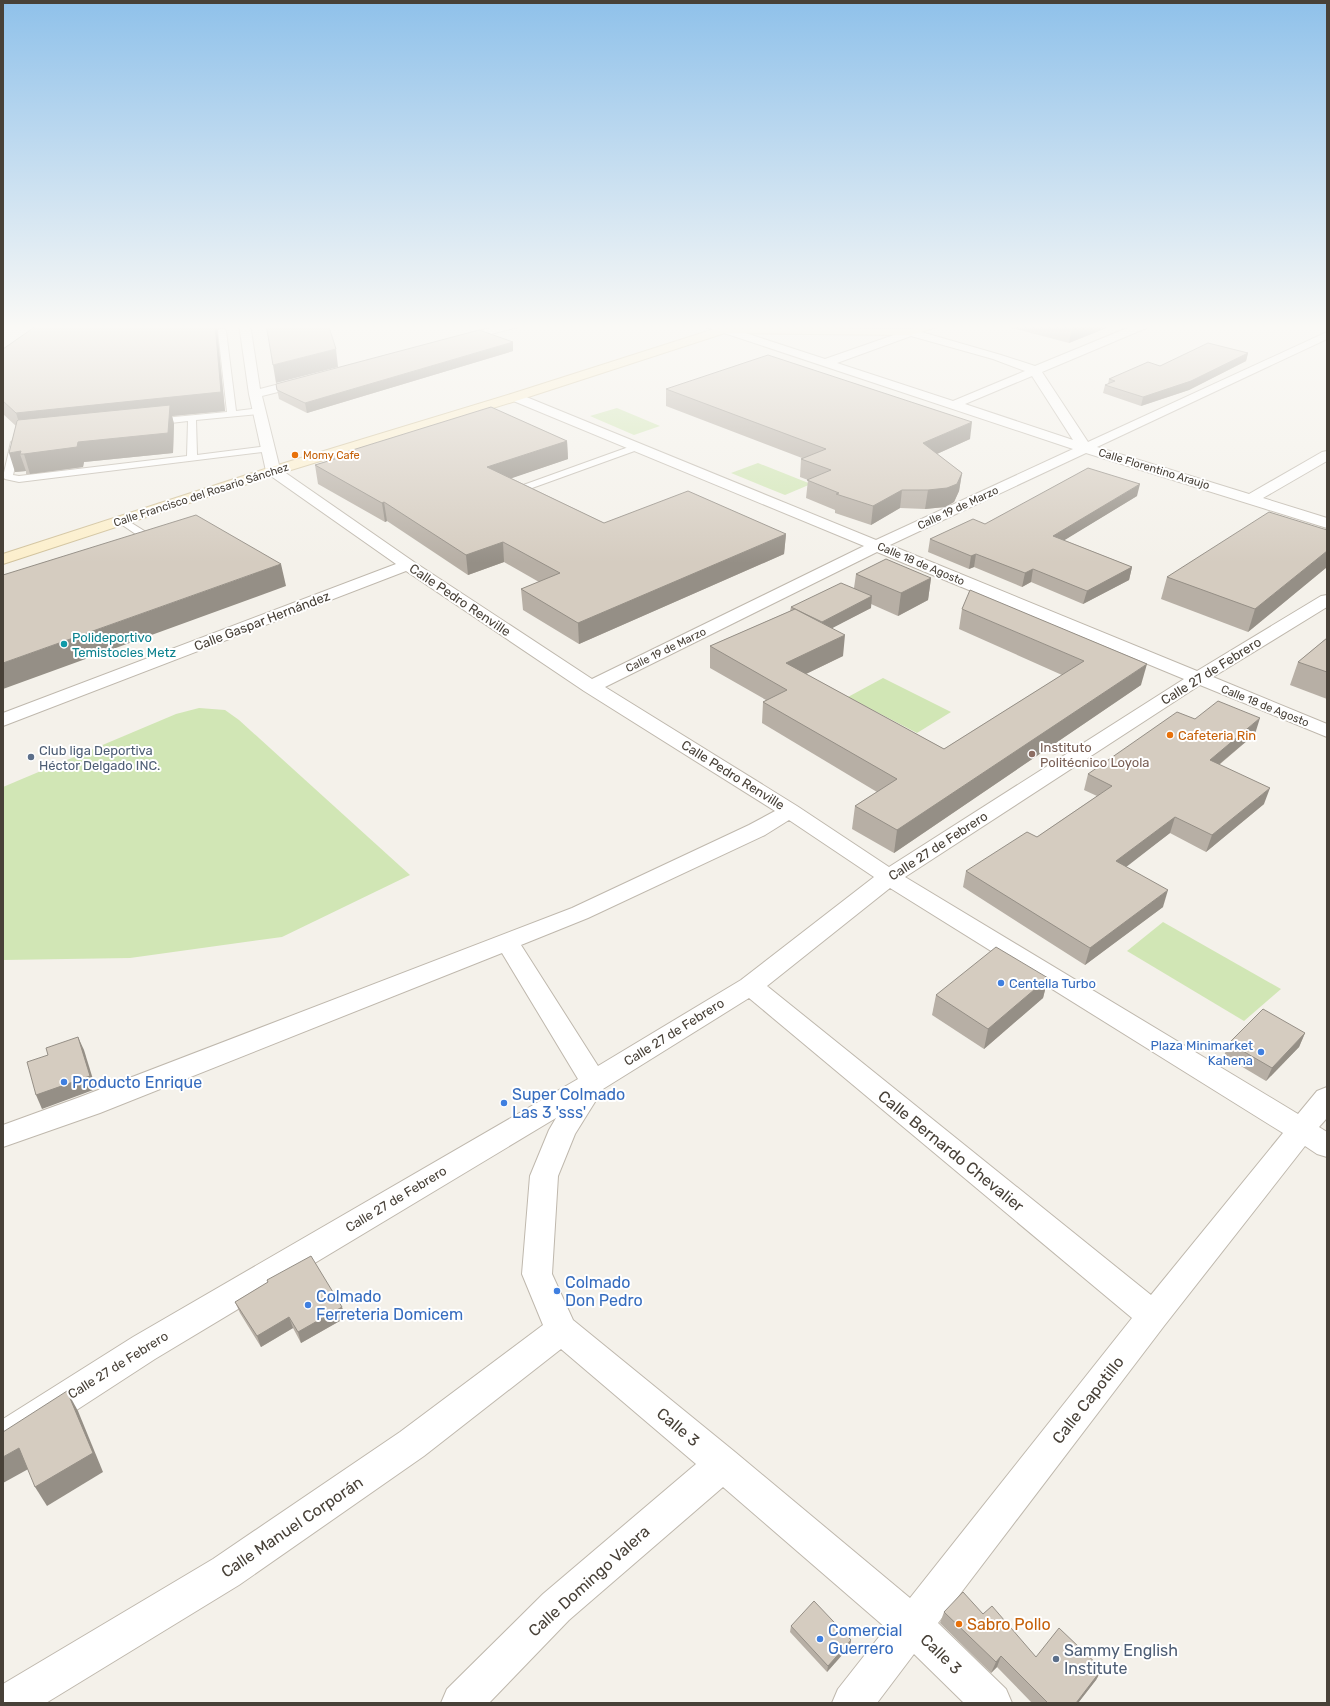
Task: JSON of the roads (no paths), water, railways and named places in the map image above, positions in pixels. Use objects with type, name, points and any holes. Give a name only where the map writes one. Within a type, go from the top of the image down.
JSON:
[{"type":"street","points":[[257,404],[273,471]]},
{"type":"street","name":"Calle Francisco del Rosario Sánchez","points":[[3,559],[273,471],[493,404]]},
{"type":"street","name":"Calle 18 de Agosto","points":[[531,404],[878,545],[1197,679],[1327,731]]},
{"type":"street","name":"Calle Florentino Araujo","points":[[949,404],[1085,448],[1327,523]]},
{"type":"street","points":[[1056,404],[1085,448]]},
{"type":"street","name":"Calle 19 de Marzo","points":[[591,687],[878,545],[1180,404]]},
{"type":"street","points":[[1250,499],[1327,455]]},
{"type":"street","name":"Calle Pedro Renville","points":[[273,471],[408,565],[591,687],[790,811],[889,877],[1314,1139]]},
{"type":"street","name":"Calle Gaspar Hernández","points":[[3,720],[408,565]]},
{"type":"street","name":"Calle 27 de Febrero","points":[[3,1438],[144,1348],[594,1082],[750,986],[889,877],[1197,679],[1327,600]]},
{"type":"street","points":[[3,1136],[90,1105],[580,913],[757,830],[790,811]]},
{"type":"street","points":[[507,942],[594,1082]]},
{"type":"street","name":"Calle Bernardo Chevalier","points":[[750,986],[1153,1316]]},
{"type":"street","name":"Calle 3","points":[[594,1082],[563,1130],[544,1176],[537,1274],[561,1330],[723,1464],[912,1626],[992,1703]]},
{"type":"street","name":"Calle Capotillo","points":[[852,1703],[1153,1316],[1314,1139],[1327,1098]]},
{"type":"street","name":"Calle Manuel Corporán","points":[[9,1703],[226,1572],[412,1444],[561,1330]]},
{"type":"street","name":"Calle Domingo Valera","points":[[461,1703],[556,1608],[723,1464]]},
{"type":"lane","points":[[231,404],[232,414]]},
{"type":"lane","points":[[145,422],[259,411]]},
{"type":"lane","points":[[192,418],[192,458]]},
{"type":"lane","points":[[22,436],[17,439],[8,477],[30,478],[268,449]]},
{"type":"lane","points":[[518,490],[637,447]]},
{"type":"lane","points":[[119,550],[141,540],[142,534],[122,520]]},
{"type":"place","name":"Momy Cafe","points":[[295,455]]},
{"type":"place","name":"Polideportivo Temistocles Metz","points":[[64,644]]},
{"type":"place","name":"Cafeteria Rin","points":[[1170,735]]},
{"type":"place","name":"Instituto Politécnico Loyola","points":[[1032,754]]},
{"type":"place","name":"Club liga Deportiva Héctor Delgado INC.","points":[[31,757]]},
{"type":"place","name":"Centella Turbo","points":[[1001,983]]},
{"type":"place","name":"Plaza Minimarket Kahena","points":[[1261,1052]]},
{"type":"place","name":"Producto Enrique","points":[[64,1082]]},
{"type":"place","name":"Super Colmado Las 3 'sss'","points":[[504,1103]]},
{"type":"place","name":"Colmado Don Pedro","points":[[557,1291]]},
{"type":"place","name":"Colmado Ferreteria Domicem","points":[[308,1305]]},
{"type":"place","name":"Sabro Pollo","points":[[959,1624]]},
{"type":"place","name":"Comercial Guerrero","points":[[820,1639]]},
{"type":"place","name":"Sammy English Institute","points":[[1056,1659]]}]
